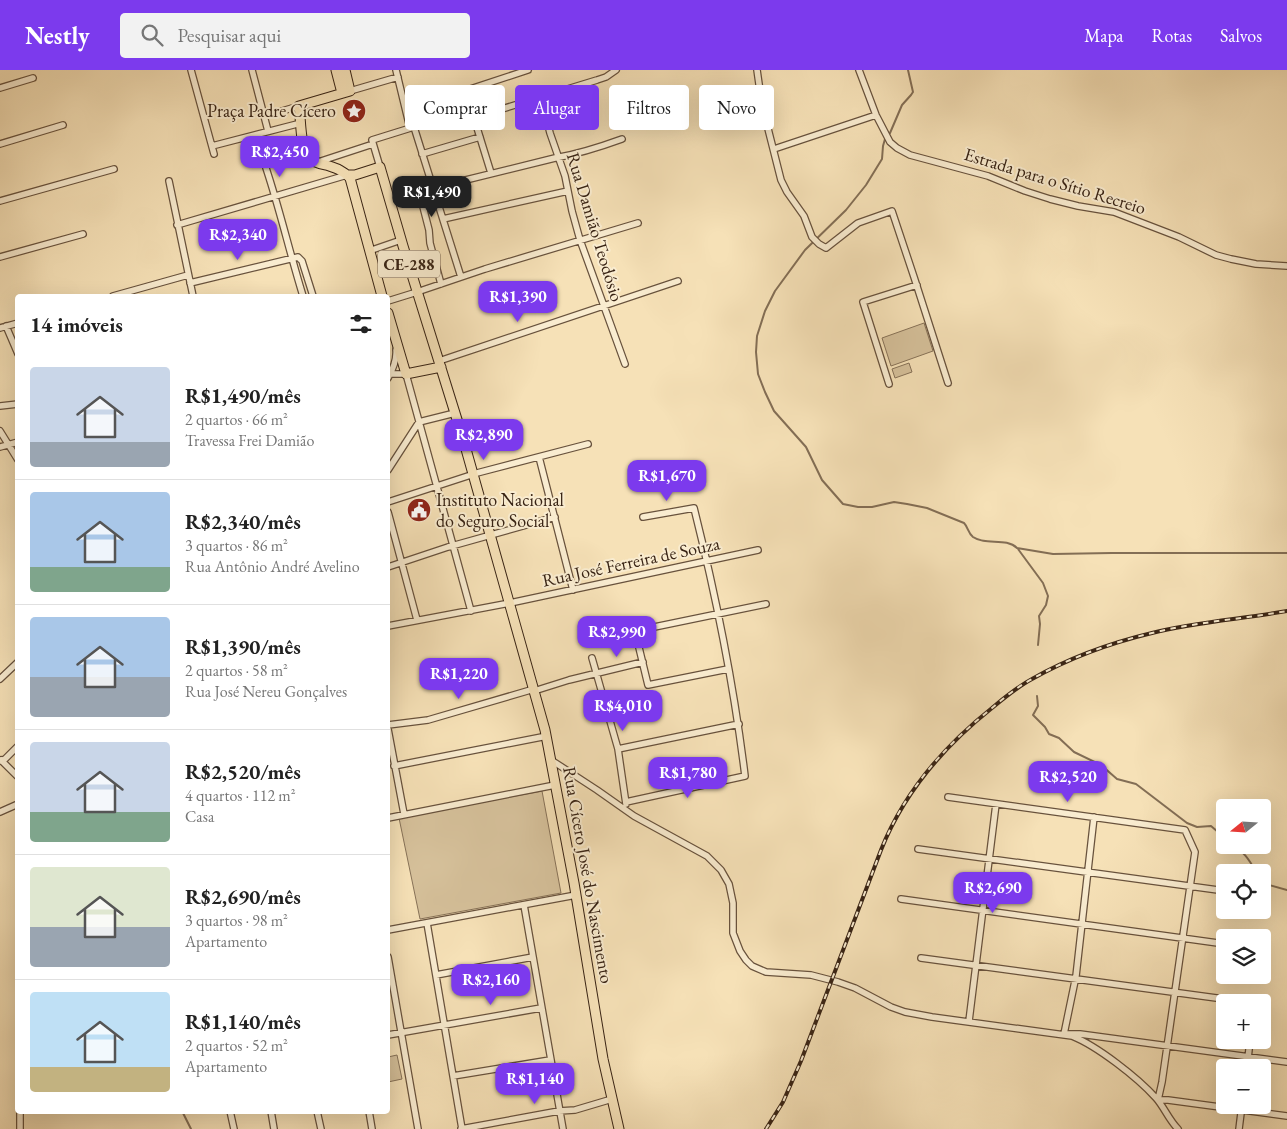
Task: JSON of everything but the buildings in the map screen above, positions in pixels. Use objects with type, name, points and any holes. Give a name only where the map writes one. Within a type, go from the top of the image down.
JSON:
[{"type":"main road","points":[[336,70],[346,92]]},
{"type":"main road","points":[[345,70],[346,92]]},
{"type":"main road","points":[[346,92],[300,106],[302,141],[305,152],[309,158],[316,162],[347,174],[355,175],[380,167]]},
{"type":"main road","name":"Rua Cícero José do Nascimento","points":[[380,167],[491,535],[547,736],[576,895],[600,1045],[619,1129]]},
{"type":"main road","name":"CE-288","points":[[347,174],[350,179],[381,294]]},
{"type":"main road","points":[[390,319],[406,374],[440,364]]},
{"type":"street","points":[[191,70],[214,154]]},
{"type":"street","points":[[252,70],[268,131]]},
{"type":"street","points":[[396,70],[405,107]]},
{"type":"street","points":[[504,70],[506,77]]},
{"type":"street","points":[[404,104],[462,92],[528,70]]},
{"type":"street","points":[[582,85],[606,77],[616,70]]},
{"type":"street","points":[[757,70],[762,105],[779,176],[784,188],[804,216],[812,237],[817,243],[826,248],[858,223],[892,211],[948,383]]},
{"type":"street","name":"Estrada para o Sítio Recreio","points":[[859,70],[876,115],[890,142],[910,155],[981,173],[1024,191],[1055,200],[1114,212],[1172,234],[1231,260],[1287,266]]},
{"type":"street","points":[[346,92],[398,77]]},
{"type":"street","points":[[0,88],[33,78]]},
{"type":"street","points":[[264,116],[300,106]]},
{"type":"street","points":[[774,150],[876,115]]},
{"type":"street","points":[[212,146],[301,123]]},
{"type":"street","points":[[0,144],[64,125]]},
{"type":"street","points":[[316,162],[405,130]]},
{"type":"street","points":[[413,130],[461,277]]},
{"type":"street","points":[[478,130],[491,173]]},
{"type":"street","name":"Rua Damião Teodósio","points":[[548,130],[568,191],[580,240],[625,364]]},
{"type":"street","points":[[422,154],[480,137]]},
{"type":"street","points":[[442,284],[430,243],[429,230],[420,195],[433,189],[491,173],[594,149],[622,140]]},
{"type":"street","name":"Rua Cícero José do Nascimento","points":[[372,142],[380,167]]},
{"type":"street","points":[[266,168],[302,294]]},
{"type":"street","points":[[0,201],[114,169]]},
{"type":"street","points":[[177,225],[347,174]]},
{"type":"street","points":[[169,181],[193,294]]},
{"type":"street","points":[[443,219],[568,191]]},
{"type":"street","points":[[390,300],[638,223]]},
{"type":"street","points":[[0,257],[83,234]]},
{"type":"street","points":[[369,250],[401,240]]},
{"type":"street","points":[[190,283],[291,258],[299,258],[302,261],[312,294]]},
{"type":"street","points":[[120,294],[188,276]]},
{"type":"street","points":[[440,364],[678,281]]},
{"type":"street","points":[[890,384],[864,302],[917,285]]},
{"type":"street","points":[[3,327],[15,349]]},
{"type":"street","points":[[390,369],[396,356],[393,329]]},
{"type":"street","points":[[390,371],[406,374],[471,611]]},
{"type":"street","points":[[0,406],[15,404]]},
{"type":"street","points":[[390,467],[419,422],[455,413]]},
{"type":"street","points":[[0,431],[15,456]]},
{"type":"street","points":[[0,447],[15,443]]},
{"type":"street","points":[[390,501],[473,474],[588,444]]},
{"type":"street","points":[[539,456],[574,590]]},
{"type":"street","points":[[626,802],[745,776],[719,614],[694,508],[643,516]]},
{"type":"street","points":[[390,566],[555,517]]},
{"type":"street","points":[[390,520],[417,620]]},
{"type":"street","name":"Rua José Ferreira de Souza","points":[[390,626],[574,590],[758,550]]},
{"type":"street","points":[[728,669],[648,685],[635,631],[766,604]]},
{"type":"street","points":[[592,658],[618,749],[627,811]]},
{"type":"street","points":[[390,725],[434,718],[569,680],[643,662]]},
{"type":"street","points":[[0,679],[15,665]]},
{"type":"street","points":[[618,749],[738,724]]},
{"type":"street","points":[[394,766],[547,736]]},
{"type":"street","points":[[390,741],[404,814]]},
{"type":"street","points":[[15,749],[2,760],[15,774]]},
{"type":"street","points":[[551,760],[627,811],[707,856],[722,870],[729,884],[733,903],[733,934],[740,951],[752,966],[766,972],[811,975],[838,982],[856,988],[891,1007],[905,1012],[1287,1062]]},
{"type":"street","points":[[390,818],[555,785]]},
{"type":"street","points":[[948,797],[1185,830],[1195,852],[1158,1100]]},
{"type":"street","points":[[969,1021],[996,804]]},
{"type":"street","points":[[0,812],[15,805]]},
{"type":"street","points":[[1064,1034],[1075,979],[1094,817]]},
{"type":"street","points":[[918,849],[1216,890]]},
{"type":"street","points":[[390,930],[576,895]]},
{"type":"street","points":[[901,900],[1216,943]]},
{"type":"street","points":[[524,905],[563,1129]]},
{"type":"street","points":[[427,923],[462,1129],[559,1111],[575,1110],[612,1099]]},
{"type":"street","points":[[436,975],[533,958]]},
{"type":"street","points":[[921,958],[1216,998]]},
{"type":"street","points":[[390,970],[418,1129]]},
{"type":"street","points":[[390,1035],[541,1008]]},
{"type":"street","points":[[1064,1034],[1084,1041],[1145,1087],[1158,1100],[1178,1129]]},
{"type":"street","points":[[1248,1057],[1249,1049]]},
{"type":"street","points":[[453,1076],[550,1060]]},
{"type":"street","points":[[1158,1100],[1216,1105]]},
{"type":"street","points":[[1271,1113],[1287,1116]]},
{"type":"street","points":[[20,1114],[20,1129]]},
{"type":"street","points":[[231,1114],[234,1129]]},
{"type":"street","points":[[272,1114],[274,1129]]},
{"type":"street","points":[[318,1114],[321,1129]]},
{"type":"street","points":[[370,1114],[372,1129]]},
{"type":"street","points":[[1239,1129],[1241,1114]]},
{"type":"shaded area","points":[[924,323],[933,351],[891,366],[882,338]]},
{"type":"shaded area","points":[[909,363],[912,372],[895,378],[892,369]]},
{"type":"shaded area","points":[[542,791],[561,893],[420,919],[399,818]]},
{"type":"shaded area","points":[[397,1055],[402,1079],[390,1082],[390,1057]]},
{"type":"waterway","points":[[890,133],[902,105],[913,92],[908,70]]},
{"type":"waterway","points":[[885,139],[882,159],[866,185],[846,210],[805,250],[775,291],[765,311],[757,336],[758,374],[774,411],[806,447],[822,480],[843,504],[872,507],[894,502],[927,508],[964,523],[971,535],[978,540],[1002,542],[1017,548],[1053,554],[1287,553]]},
{"type":"waterway","points":[[1018,549],[1043,583],[1048,596],[1046,605],[1039,616],[1038,645]]},
{"type":"waterway","points":[[1037,696],[1038,706],[1033,715],[1049,734],[1059,738],[1074,752],[1101,765],[1117,779],[1136,784],[1187,823],[1197,827],[1211,826],[1216,830]]},
{"type":"waterway","points":[[1244,854],[1251,864]]},
{"type":"waterway","points":[[1271,886],[1287,890]]},
{"type":"waterway","points":[[184,1114],[191,1129]]},
{"type":"railway","points":[[766,1129],[783,1102],[801,1061],[890,829],[913,790],[957,738],[1021,686],[1060,664],[1090,652],[1121,641],[1169,629],[1287,611]]},
{"type":"place","name":"Praça Padre Cícero","points":[[354,111]]},
{"type":"place","name":"Instituto Nacional do Seguro Social","points":[[419,510]]}]
